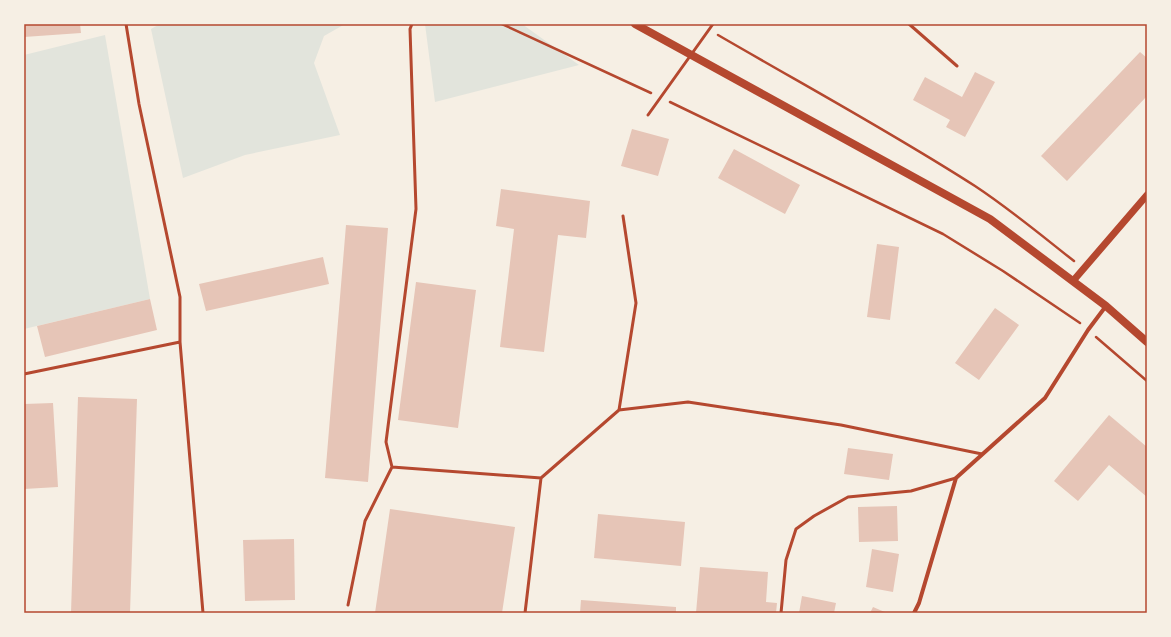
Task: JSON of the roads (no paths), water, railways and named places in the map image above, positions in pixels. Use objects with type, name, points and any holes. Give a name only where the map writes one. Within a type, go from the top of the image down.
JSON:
[{"type":"main road","points":[[635,24],[990,219],[1106,306],[1147,342]]},
{"type":"street","points":[[1073,281],[1147,195]]},
{"type":"street","points":[[914,613],[919,603],[956,478],[1045,398],[1088,330],[1106,306]]},
{"type":"lane","points":[[126,24],[140,104],[180,297],[180,342],[203,613]]},
{"type":"lane","points":[[348,605],[365,521],[392,467],[386,442],[416,209],[410,30],[412,24]]},
{"type":"lane","points":[[648,115],[713,24]]},
{"type":"lane","points":[[909,24],[957,66]]},
{"type":"lane","points":[[619,410],[636,303],[623,216]]},
{"type":"lane","points":[[24,374],[180,342]]},
{"type":"lane","points":[[525,613],[541,478],[619,410],[688,402],[841,426],[982,454]]},
{"type":"lane","points":[[392,467],[541,478]]},
{"type":"lane","points":[[781,613],[786,560],[796,529],[814,516],[848,497],[910,490],[956,478]]}]
